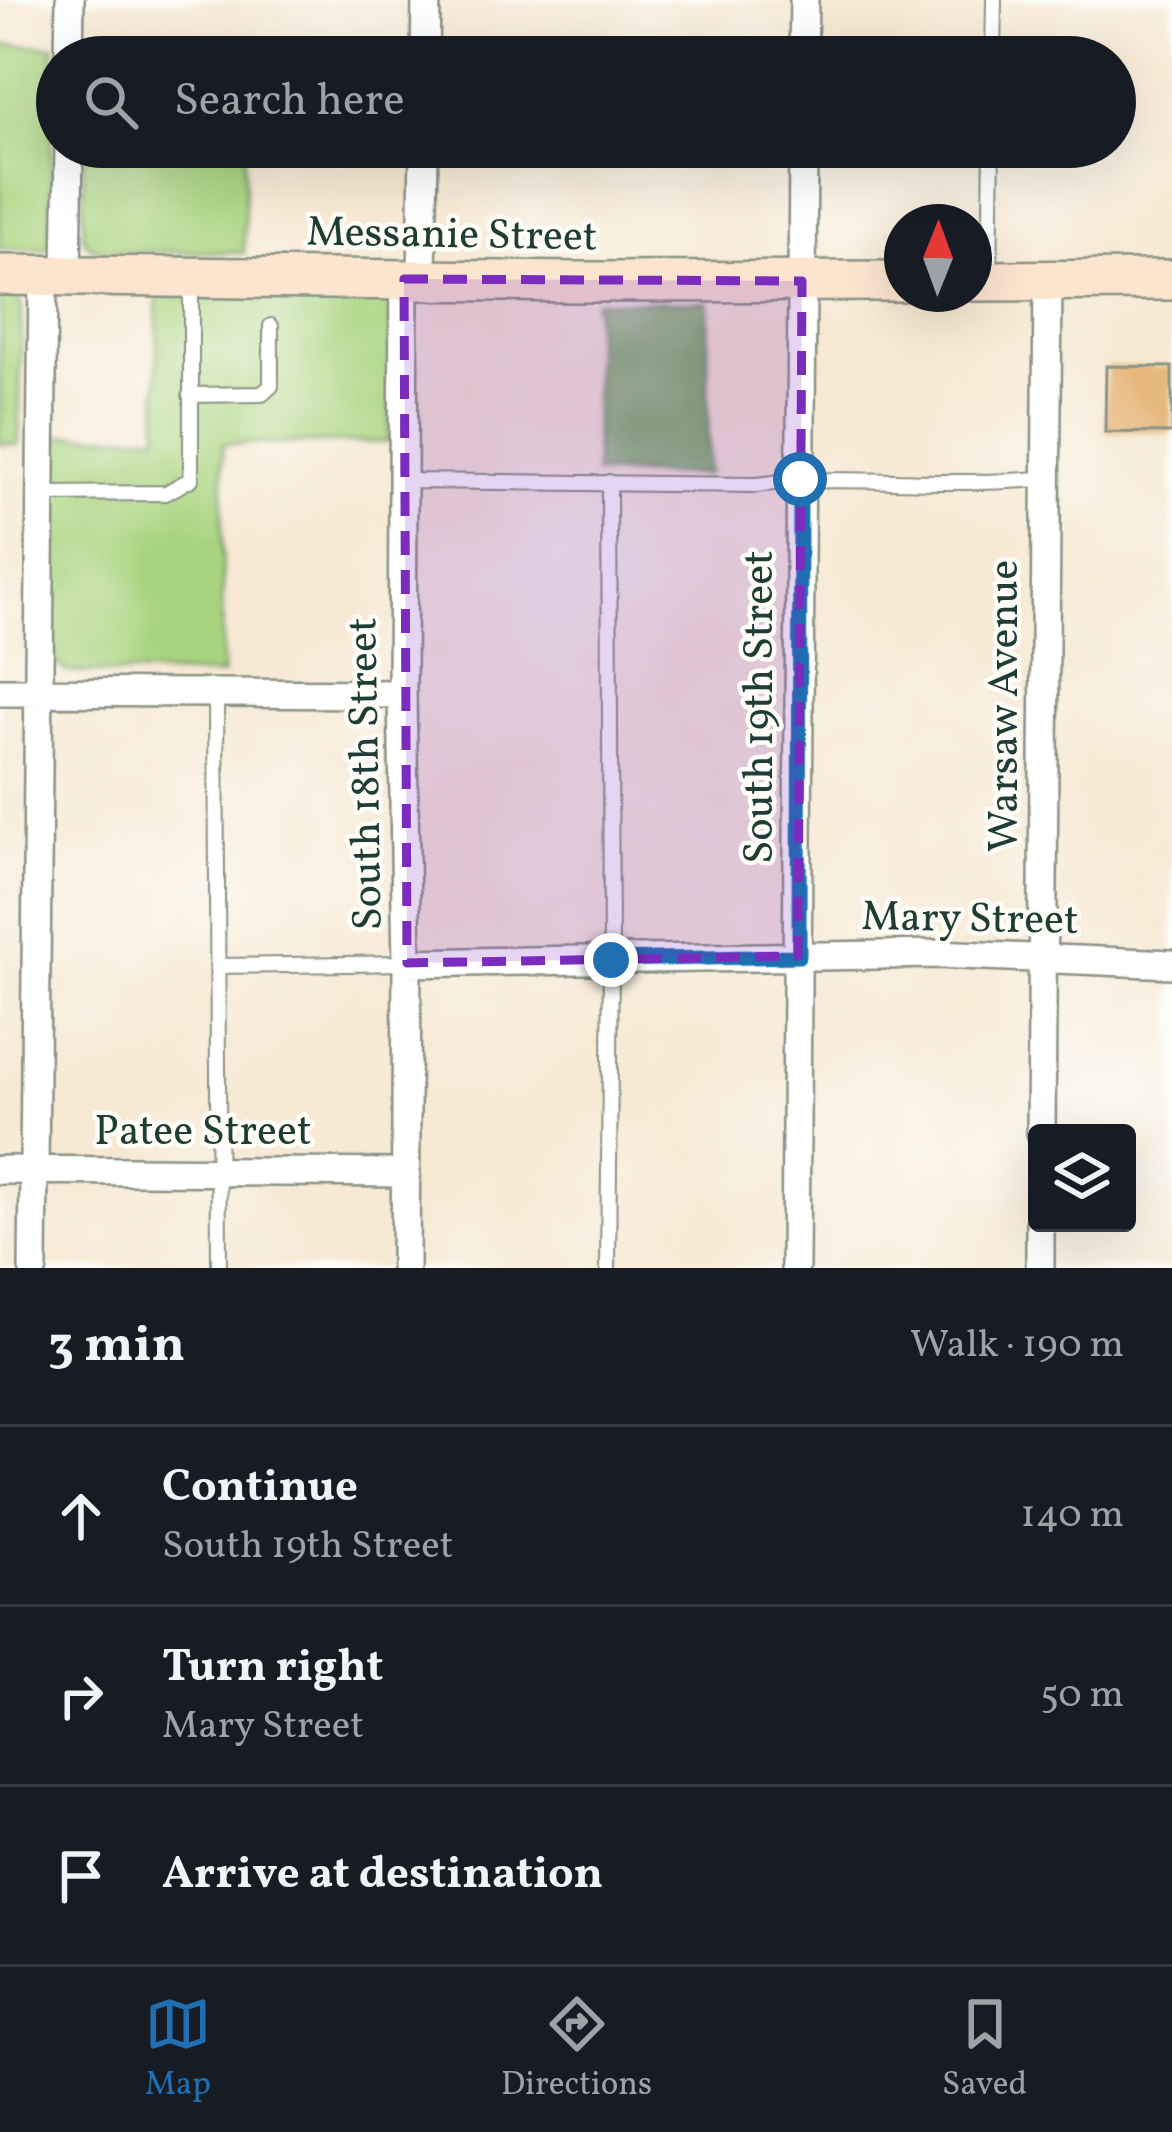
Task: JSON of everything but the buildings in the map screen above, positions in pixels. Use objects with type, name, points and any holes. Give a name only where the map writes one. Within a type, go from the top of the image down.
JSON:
[{"type":"street","points":[[69,36],[70,0]]},
{"type":"street","points":[[425,36],[426,0]]},
{"type":"street","points":[[803,36],[804,0]]},
{"type":"street","points":[[33,1268],[43,494],[55,275],[67,168]]},
{"type":"street","name":"South 18th Street","points":[[405,1268],[404,481],[422,168]]},
{"type":"street","name":"South 19th Street","points":[[795,1268],[802,168]]},
{"type":"street","name":"Messanie Street","points":[[0,275],[884,281]]},
{"type":"street","name":"Warsaw Avenue","points":[[1041,1124],[1048,280]]},
{"type":"street","points":[[992,281],[1172,280]]},
{"type":"street","points":[[0,692],[402,694]]},
{"type":"street","name":"Mary Street","points":[[407,963],[936,955],[1172,964]]},
{"type":"street","name":"Patee Street","points":[[0,1170],[406,1173]]},
{"type":"street","points":[[1040,1232],[1040,1268]]},
{"type":"lane","points":[[993,36],[994,0]]},
{"type":"lane","points":[[988,204],[990,168]]},
{"type":"lane","points":[[43,494],[166,494],[191,478],[191,278]]},
{"type":"lane","points":[[190,395],[262,394],[271,386],[271,326]]},
{"type":"lane","points":[[404,481],[756,485],[800,479],[1011,482],[1046,478]]},
{"type":"lane","points":[[608,1268],[609,482]]},
{"type":"lane","points":[[216,694],[219,1268]]},
{"type":"lane","points":[[218,966],[407,963]]},
{"type":"highlighted area","points":[[404,279],[802,281],[798,956],[407,963]]},
{"type":"green space","points":[[0,45],[36,46],[36,168],[52,168],[50,244],[44,250],[0,249]]},
{"type":"green space","points":[[84,168],[245,168],[244,253],[101,251],[83,238]]},
{"type":"green space","points":[[0,294],[14,294],[22,310],[19,445],[0,444]]},
{"type":"green space","points":[[157,296],[381,298],[391,313],[389,442],[223,444],[222,675],[68,672],[57,664],[51,647],[57,436],[158,435]]},
{"type":"green space","points":[[595,301],[708,302],[708,474],[595,474]]},
{"type":"route","points":[[611,960],[799,956],[800,479]]}]
